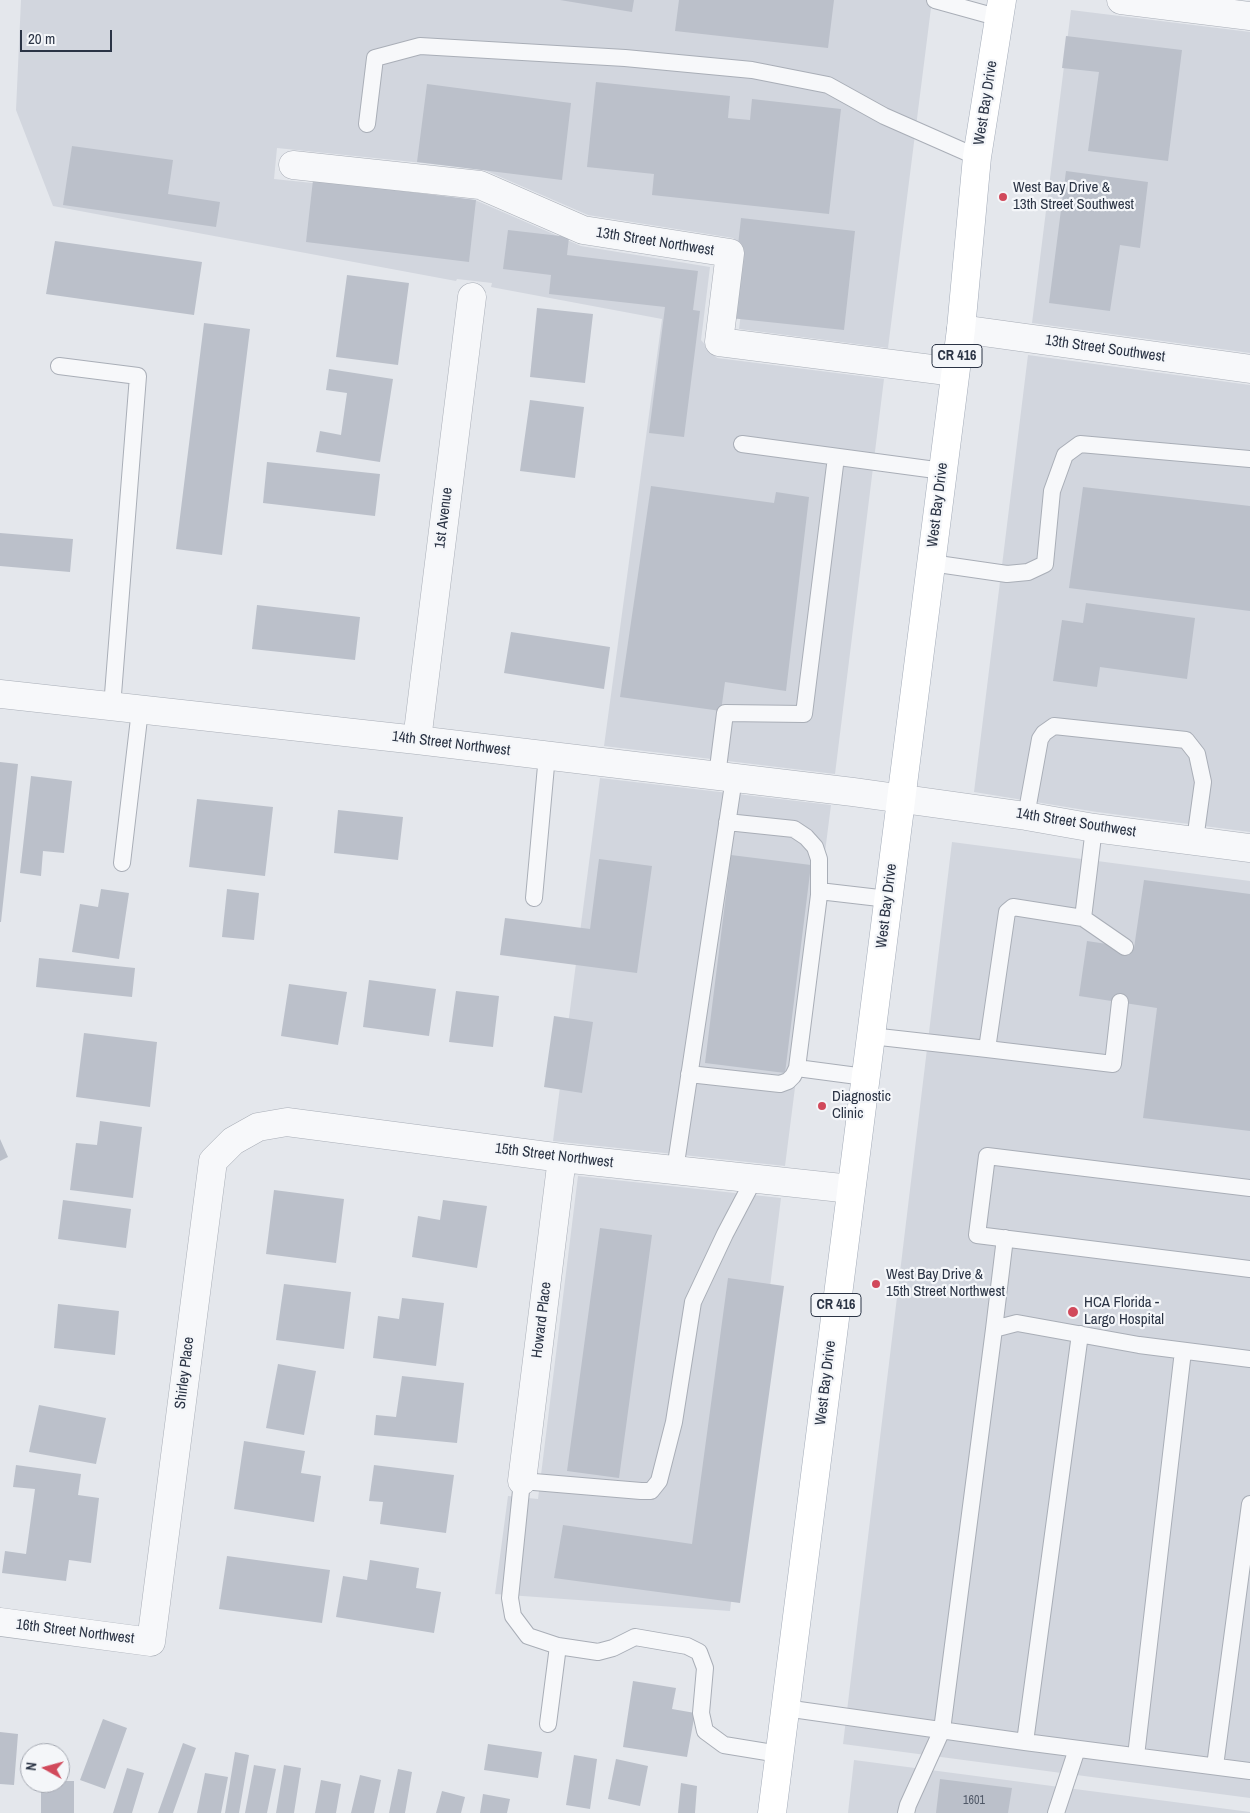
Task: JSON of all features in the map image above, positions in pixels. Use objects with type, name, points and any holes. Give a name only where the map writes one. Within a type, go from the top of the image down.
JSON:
[{"type":"main road","name":"West Bay Drive","points":[[772,1813],[961,330],[978,157],[1001,9]]},
{"type":"street","points":[[1121,0],[1250,16]]},
{"type":"street","name":"13th Street Northwest","points":[[293,165],[480,184],[583,230],[730,253],[719,342],[955,372]]},
{"type":"street","name":"1st Avenue","points":[[417,740],[472,297]]},
{"type":"street","name":"13th Street Southwest","points":[[961,330],[1250,369]]},
{"type":"street","name":"14th Street Northwest","points":[[0,694],[547,755],[901,798]]},
{"type":"street","name":"14th Street Southwest","points":[[901,798],[1094,828],[1250,848]]},
{"type":"street","name":"15th Street Northwest","points":[[258,1127],[287,1122],[562,1158],[851,1189]]},
{"type":"street","name":"Shirley Place","points":[[151,1642],[213,1161],[233,1141],[258,1127]]},
{"type":"street","name":"Howard Place","points":[[522,1481],[562,1158]]},
{"type":"street","name":"16th Street Northwest","points":[[0,1622],[151,1642]]},
{"type":"lane","points":[[935,0],[1001,9]]},
{"type":"lane","points":[[367,124],[375,58],[420,46],[635,59],[752,70],[828,85],[884,116],[978,157]]},
{"type":"lane","points":[[59,366],[138,376],[112,706]]},
{"type":"lane","points":[[742,444],[942,471]]},
{"type":"lane","points":[[931,563],[1007,574],[1028,572],[1045,564],[1052,491],[1065,455],[1080,444],[1250,459]]},
{"type":"lane","points":[[675,1170],[727,822],[725,713],[804,714],[836,457]]},
{"type":"lane","points":[[122,863],[140,710]]},
{"type":"lane","points":[[1026,816],[1040,739],[1044,733],[1054,726],[1186,740],[1198,754],[1203,782],[1195,840]]},
{"type":"lane","points":[[534,898],[547,755]]},
{"type":"lane","points":[[689,1074],[780,1084],[788,1081],[797,1068],[819,891],[819,859],[815,848],[806,837],[794,829],[727,822]]},
{"type":"lane","points":[[1083,918],[1094,828]]},
{"type":"lane","points":[[819,891],[888,899]]},
{"type":"lane","points":[[987,1049],[1007,912],[1013,907],[1083,918],[1125,947]]},
{"type":"lane","points":[[870,1036],[1113,1064],[1120,1002]]},
{"type":"lane","points":[[797,1068],[866,1077]]},
{"type":"lane","points":[[1250,1188],[987,1156],[977,1235],[1250,1269]]},
{"type":"lane","points":[[754,1178],[693,1302],[674,1422],[659,1481],[652,1491],[522,1481],[510,1598],[513,1616],[528,1636],[558,1646],[598,1652],[613,1648],[634,1637],[687,1646],[699,1652],[705,1668],[701,1713],[705,1731],[724,1745],[779,1754]]},
{"type":"lane","points":[[906,1813],[942,1730],[1005,1238]]},
{"type":"lane","points":[[994,1329],[1017,1323],[1250,1360]]},
{"type":"lane","points":[[1025,1742],[1080,1334]]},
{"type":"lane","points":[[1136,1756],[1183,1350]]},
{"type":"lane","points":[[1215,1766],[1250,1504]]},
{"type":"lane","points":[[548,1724],[558,1646]]},
{"type":"lane","points":[[785,1708],[1250,1771]]},
{"type":"lane","points":[[1056,1813],[1077,1749]]},
{"type":"shaded area","points":[[21,0],[932,0],[888,348],[739,329],[748,256],[733,238],[588,215],[482,169],[277,148],[274,179],[475,200],[581,246],[710,267],[701,340],[717,358],[884,379],[835,774],[604,746],[662,319],[491,287],[492,283],[457,279],[456,281],[53,206],[16,110]]},
{"type":"shaded area","points":[[1071,10],[1250,32],[1250,353],[1032,323]]},
{"type":"shaded area","points":[[1028,355],[1250,385],[1250,832],[1097,812],[974,792]]},
{"type":"shaded area","points":[[600,778],[831,805],[785,1166],[553,1141]]},
{"type":"shaded area","name":"HCA Florida - Largo Hospital","points":[[952,842],[1250,881],[1250,1798],[843,1744]]},
{"type":"shaded area","points":[[578,1176],[781,1198],[730,1611],[495,1594],[508,1496],[538,1499]]},
{"type":"shaded area","points":[[854,1760],[1250,1812],[1250,1813],[848,1813]]},
{"type":"building","points":[[560,0],[634,0],[632,12]]},
{"type":"building","points":[[679,0],[834,0],[828,48],[675,31]]},
{"type":"building","points":[[1066,36],[1182,50],[1168,161],[1088,151],[1099,72],[1062,68]]},
{"type":"building","points":[[596,82],[730,96],[728,118],[750,120],[752,99],[841,109],[829,214],[652,195],[654,174],[587,167]]},
{"type":"building","points":[[427,84],[571,103],[562,180],[417,162]]},
{"type":"building","points":[[72,146],[173,160],[168,194],[220,202],[216,227],[63,205]]},
{"type":"building","points":[[1066,171],[1148,182],[1140,248],[1120,245],[1110,311],[1049,303]]},
{"type":"building","points":[[313,180],[476,200],[469,262],[306,242]]},
{"type":"building","points":[[741,218],[855,231],[844,330],[730,318]]},
{"type":"building","points":[[508,230],[569,237],[567,255],[698,271],[693,310],[700,311],[684,437],[649,433],[665,307],[549,294],[551,275],[503,269]]},
{"type":"building","points":[[55,241],[202,262],[194,315],[46,294]]},
{"type":"building","points":[[347,275],[409,283],[398,365],[336,357]]},
{"type":"building","points":[[537,308],[593,314],[585,383],[530,377]]},
{"type":"building","points":[[204,323],[250,329],[222,555],[176,549]]},
{"type":"building","points":[[329,369],[393,379],[380,462],[316,452],[320,431],[341,435],[347,393],[326,390]]},
{"type":"building","points":[[530,400],[584,407],[575,478],[520,471]]},
{"type":"building","points":[[267,462],[380,474],[375,516],[263,503]]},
{"type":"building","points":[[651,486],[774,503],[776,492],[809,497],[786,691],[725,682],[721,711],[620,697]]},
{"type":"building","points":[[1083,487],[1250,506],[1250,611],[1069,588]]},
{"type":"building","points":[[0,533],[73,539],[70,572],[0,566]]},
{"type":"building","points":[[1086,603],[1195,618],[1187,679],[1100,667],[1097,687],[1053,681],[1062,620],[1083,623]]},
{"type":"building","points":[[257,605],[360,617],[355,660],[252,649]]},
{"type":"building","points":[[511,632],[610,647],[604,689],[504,673]]},
{"type":"building","points":[[0,762],[18,764],[1,922],[0,922]]},
{"type":"building","points":[[31,776],[72,781],[64,853],[43,851],[41,876],[20,873]]},
{"type":"building","points":[[197,799],[273,807],[265,876],[189,867]]},
{"type":"building","points":[[338,810],[403,817],[398,860],[334,853]]},
{"type":"building","points":[[731,855],[811,865],[785,1073],[705,1063]]},
{"type":"building","points":[[599,859],[652,866],[637,973],[500,955],[505,918],[590,929]]},
{"type":"building","points":[[1144,880],[1250,894],[1250,1131],[1143,1118],[1157,1008],[1079,996],[1087,941],[1134,948]]},
{"type":"building","points":[[101,889],[129,893],[119,959],[72,952],[80,904],[98,907]]},
{"type":"building","points":[[227,889],[259,893],[254,940],[222,937]]},
{"type":"building","points":[[39,958],[135,968],[132,997],[36,987]]},
{"type":"building","points":[[369,980],[436,989],[429,1036],[363,1027]]},
{"type":"building","points":[[289,984],[347,992],[338,1045],[281,1036]]},
{"type":"building","points":[[456,991],[499,996],[493,1047],[449,1042]]},
{"type":"building","points":[[554,1016],[593,1022],[582,1093],[544,1087]]},
{"type":"building","points":[[84,1033],[157,1042],[150,1107],[76,1097]]},
{"type":"building","points":[[100,1121],[142,1127],[133,1198],[70,1190],[76,1143],[97,1145]]},
{"type":"building","points":[[0,1139],[8,1157],[0,1161]]},
{"type":"building","points":[[274,1190],[344,1199],[336,1263],[266,1254]]},
{"type":"building","points":[[63,1200],[131,1209],[126,1248],[58,1239]]},
{"type":"building","points":[[443,1200],[487,1206],[477,1268],[412,1257],[418,1216],[440,1220]]},
{"type":"building","points":[[600,1228],[652,1235],[619,1478],[567,1471]]},
{"type":"building","points":[[728,1278],[784,1286],[740,1603],[554,1578],[563,1525],[692,1544]]},
{"type":"building","points":[[284,1284],[351,1292],[344,1349],[276,1340]]},
{"type":"building","points":[[402,1298],[444,1303],[436,1366],[373,1358],[378,1316],[399,1319]]},
{"type":"building","points":[[58,1304],[119,1311],[115,1355],[54,1348]]},
{"type":"building","points":[[278,1364],[316,1371],[304,1435],[266,1428]]},
{"type":"building","points":[[402,1376],[464,1383],[457,1443],[374,1435],[376,1415],[396,1417]]},
{"type":"building","points":[[39,1405],[106,1418],[96,1464],[29,1452]]},
{"type":"building","points":[[244,1441],[305,1451],[301,1473],[321,1476],[314,1522],[234,1509]]},
{"type":"building","points":[[16,1465],[81,1474],[78,1495],[99,1498],[91,1563],[69,1560],[66,1581],[2,1573],[5,1551],[26,1554],[35,1489],[13,1487]]},
{"type":"building","points":[[374,1465],[454,1475],[446,1533],[380,1524],[383,1502],[369,1501]]},
{"type":"building","points":[[227,1556],[330,1570],[322,1623],[219,1609]]},
{"type":"building","points":[[370,1560],[419,1568],[416,1588],[441,1592],[434,1633],[336,1617],[343,1576],[367,1580]]},
{"type":"building","points":[[633,1681],[676,1688],[672,1709],[695,1713],[687,1757],[623,1747]]},
{"type":"building","points":[[103,1719],[127,1728],[105,1789],[80,1780]]},
{"type":"building","points":[[0,1732],[18,1734],[14,1785],[0,1784]]},
{"type":"building","points":[[183,1743],[196,1748],[173,1813],[158,1813]]},
{"type":"building","points":[[488,1744],[542,1752],[538,1778],[484,1770]]},
{"type":"building","points":[[235,1752],[249,1755],[239,1813],[225,1813]]},
{"type":"building","points":[[574,1755],[597,1759],[590,1809],[566,1805]]},
{"type":"building","points":[[616,1759],[648,1766],[640,1806],[608,1799]]},
{"type":"building","points":[[254,1765],[276,1769],[267,1813],[245,1813]]},
{"type":"building","points":[[284,1765],[301,1768],[294,1813],[276,1813]]},
{"type":"building","points":[[127,1768],[144,1773],[132,1813],[113,1813]]},
{"type":"building","points":[[398,1769],[412,1772],[405,1813],[389,1813]]},
{"type":"building","points":[[205,1773],[228,1777],[221,1813],[197,1813]]},
{"type":"building","points":[[360,1775],[381,1780],[374,1813],[351,1813]]},
{"type":"building","points":[[940,1779],[1012,1788],[1008,1813],[936,1813]]},
{"type":"building","points":[[321,1780],[341,1784],[336,1813],[315,1813]]},
{"type":"building","points":[[70,1781],[74,1781],[74,1813],[41,1813],[41,1793],[70,1793]]},
{"type":"building","points":[[681,1783],[697,1786],[695,1813],[678,1813]]},
{"type":"building","points":[[442,1791],[465,1797],[461,1813],[436,1813]]},
{"type":"building","points":[[483,1794],[510,1799],[507,1813],[480,1813]]},
{"type":"place","name":"West Bay Drive & 13th Street Southwest","points":[[1003,197]]},
{"type":"place","name":"Diagnostic Clinic","points":[[822,1106]]},
{"type":"place","name":"West Bay Drive & 15th Street Northwest","points":[[876,1284]]},
{"type":"place","name":"HCA Florida - Largo Hospital","points":[[1073,1312]]}]
